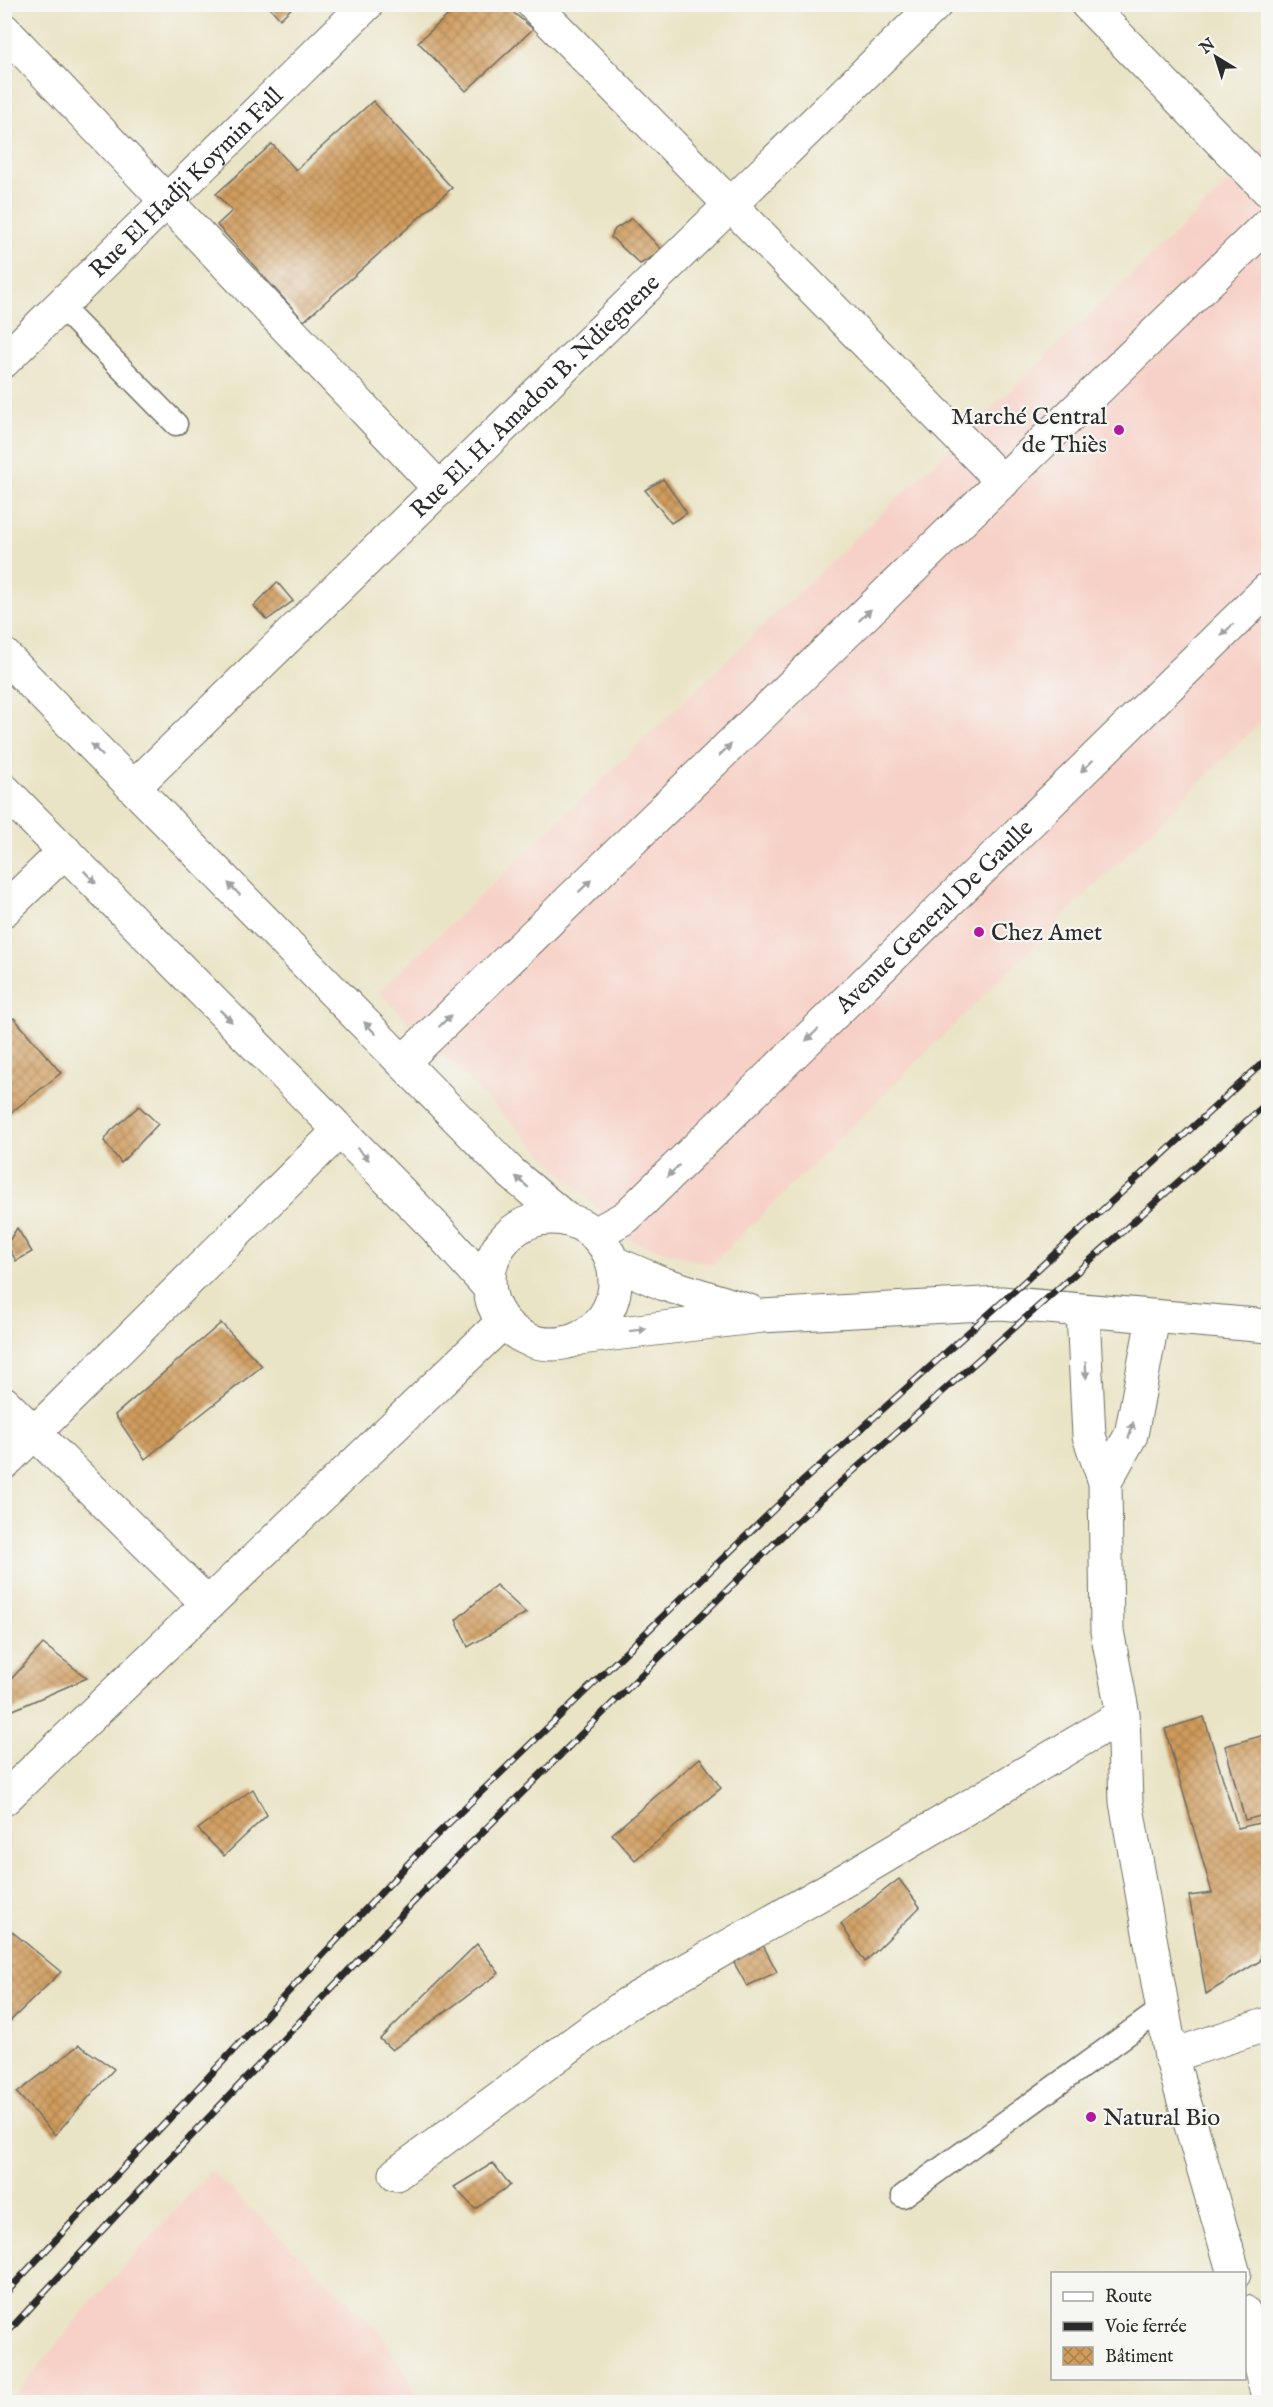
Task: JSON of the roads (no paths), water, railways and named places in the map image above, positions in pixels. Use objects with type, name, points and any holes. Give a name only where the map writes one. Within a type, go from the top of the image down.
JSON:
[{"type":"street","name":"Rue El Hadji Koymin Fall","points":[[4,362],[367,4]]},
{"type":"street","points":[[533,4],[1003,482]]},
{"type":"street","name":"Rue El. H. Amadou B. Ndieguene","points":[[134,787],[936,4]]},
{"type":"street","points":[[1087,4],[1269,190]]},
{"type":"street","points":[[4,30],[440,489]]},
{"type":"street","points":[[403,1062],[1269,224]]},
{"type":"street","name":"Avenue General De Gaulle","points":[[595,1234],[626,1217],[1269,590]]},
{"type":"street","points":[[4,655],[510,1172],[567,1220]]},
{"type":"street","points":[[4,790],[435,1227],[489,1287]]},
{"type":"street","points":[[4,910],[64,851]]},
{"type":"street","points":[[4,1463],[339,1131]]},
{"type":"street","points":[[580,1338],[595,1328],[606,1314],[613,1297],[615,1280],[612,1262],[605,1247],[595,1234],[582,1225],[567,1220],[547,1219],[528,1223],[510,1234],[497,1249],[490,1268],[489,1287],[494,1306],[503,1322],[520,1336],[539,1343],[560,1344],[580,1338],[762,1316],[1001,1303],[1083,1312],[1269,1326]]},
{"type":"street","points":[[612,1262],[664,1284],[762,1316]]},
{"type":"street","points":[[1083,1312],[1089,1436],[1105,1482],[1107,1631],[1123,1715],[1126,1802],[1171,2056],[1233,2272]]},
{"type":"street","points":[[1105,1482],[1131,1435],[1153,1318]]},
{"type":"street","points":[[4,1799],[503,1322]]},
{"type":"street","points":[[4,1403],[208,1604]]},
{"type":"street","points":[[396,2174],[627,2004],[855,1874],[1123,1715]]},
{"type":"street","points":[[1171,2056],[1269,2024]]},
{"type":"street","points":[[1246,2316],[1269,2396],[1249,2403]]},
{"type":"lane","points":[[60,306],[176,424]]},
{"type":"lane","points":[[903,2196],[1162,2009]]},
{"type":"railway","points":[[4,2295],[423,1848],[803,1481],[1268,1058]]},
{"type":"railway","points":[[4,2336],[441,1873],[796,1522],[1268,1102]]},
{"type":"place","name":"Marché Central de Thiès","points":[[1119,430]]},
{"type":"place","name":"Chez Amet","points":[[979,932]]},
{"type":"place","name":"Natural Bio","points":[[1091,2117]]}]
